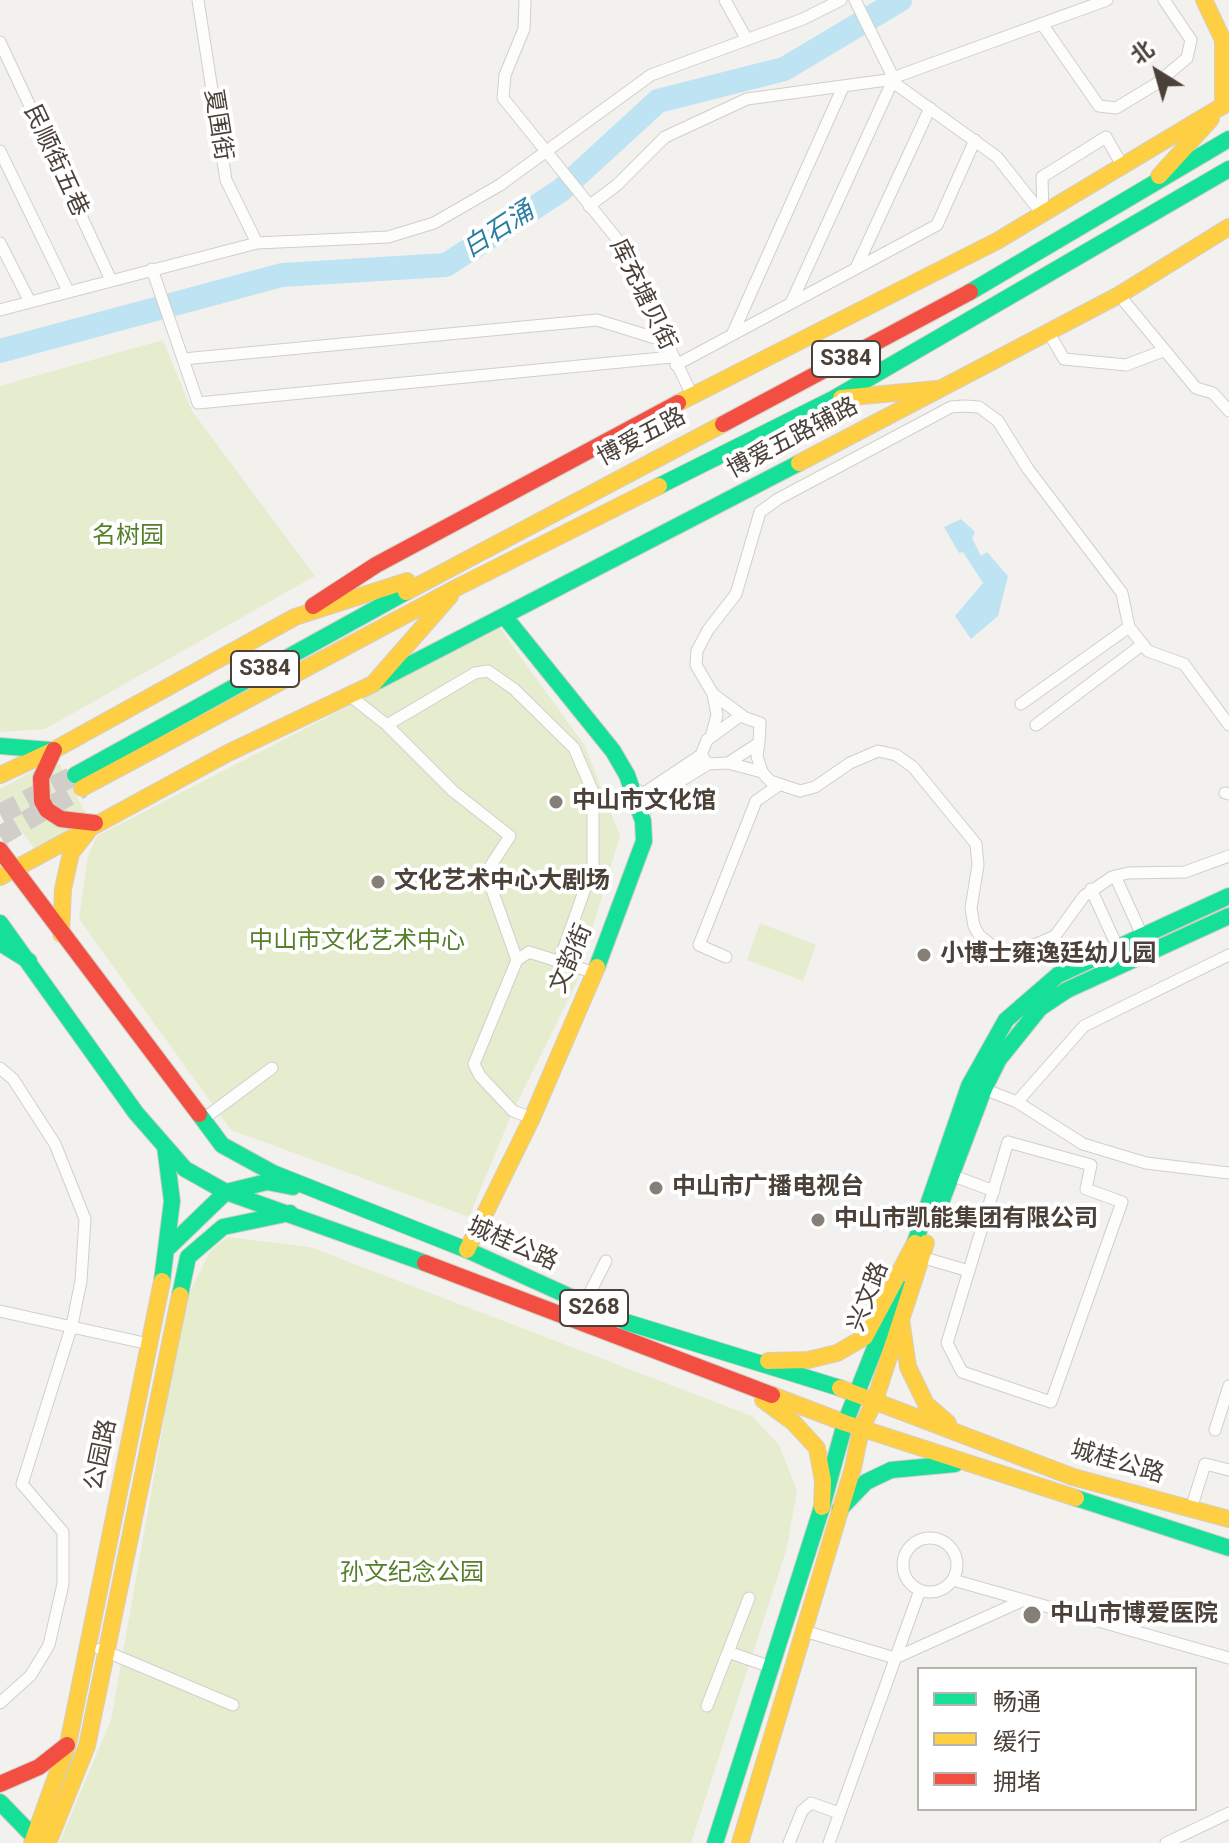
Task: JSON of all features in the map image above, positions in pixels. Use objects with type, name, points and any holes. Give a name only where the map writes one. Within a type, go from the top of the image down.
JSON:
[{"type":"main road","points":[[1147,190],[1226,104],[1223,40],[1204,0]]},
{"type":"main road","name":"博爱五路","points":[[295,617],[376,565],[692,395],[997,241],[1226,104]]},
{"type":"main road","name":"博爱五路","points":[[1229,139],[1147,190],[866,349],[456,565],[78,782],[833,399],[1229,169]]},
{"type":"main road","name":"博爱五路辅路","points":[[7,873],[95,823],[505,617],[1049,333],[1119,295],[1229,227]]},
{"type":"main road","points":[[833,399],[937,389]]},
{"type":"main road","points":[[0,775],[54,750],[295,617],[456,565]]},
{"type":"main road","points":[[373,684],[458,587]]},
{"type":"main road","name":"文韵街","points":[[467,1250],[532,1118],[595,973],[644,841],[643,821],[632,788],[613,751],[505,617]]},
{"type":"main road","points":[[0,746],[54,750]]},
{"type":"main road","points":[[54,750],[41,778],[42,801],[47,810],[61,819],[95,823]]},
{"type":"main road","points":[[61,934],[63,889],[71,853],[95,823]]},
{"type":"main road","name":"城桂公路","points":[[0,850],[7,873],[61,934],[222,1145],[273,1173],[467,1250],[626,1322],[867,1397],[1073,1477],[1229,1519]]},
{"type":"main road","name":"兴文路","points":[[867,1397],[918,1250],[969,1086],[985,1052],[1006,1020],[1058,975],[1229,896]]},
{"type":"main road","name":"兴文路","points":[[715,1843],[822,1507],[853,1426],[901,1319],[918,1250],[999,1059],[1040,1008],[1067,990],[1229,916]]},
{"type":"main road","name":"城桂公路","points":[[0,923],[136,1113],[185,1169],[226,1192],[290,1213],[853,1426],[1229,1548]]},
{"type":"main road","name":"S268","points":[[0,943],[29,961]]},
{"type":"main road","name":"公园路","points":[[61,1790],[169,1247],[172,1201],[165,1146]]},
{"type":"main road","points":[[169,1247],[226,1192],[267,1182],[322,1193]]},
{"type":"main road","name":"公园路","points":[[41,1841],[61,1790],[87,1746],[188,1257],[223,1227],[290,1213]]},
{"type":"main road","points":[[752,1362],[808,1360],[837,1353],[865,1337],[918,1250]]},
{"type":"main road","points":[[901,1319],[908,1367],[926,1404],[959,1433]]},
{"type":"main road","points":[[741,1385],[793,1422],[817,1448],[823,1481],[822,1507]]},
{"type":"main road","name":"兴文路","points":[[740,1843],[840,1509],[853,1426]]},
{"type":"main road","points":[[840,1509],[866,1482],[891,1470],[967,1464]]},
{"type":"main road","points":[[0,1784],[24,1775],[68,1744]]},
{"type":"main road","points":[[24,1775],[61,1790]]},
{"type":"main road","points":[[0,1802],[41,1841]]},
{"type":"street","name":"夏围街","points":[[198,0],[226,180],[257,243]]},
{"type":"street","name":"库充塘贝街","points":[[525,0],[524,29],[505,75],[503,98],[617,239],[692,395]]},
{"type":"street","points":[[725,0],[747,40]]},
{"type":"street","points":[[0,310],[257,243],[400,234],[447,215],[500,185],[651,75],[747,40],[841,0]]},
{"type":"street","points":[[587,204],[617,185],[665,137],[711,119],[747,99],[894,78],[1107,0]]},
{"type":"street","points":[[1042,24],[1099,106],[1116,108],[1156,84],[1187,58],[1191,40],[1164,0]]},
{"type":"street","points":[[857,4],[897,85],[997,157],[1043,215]]},
{"type":"street","name":"民顺街五巷","points":[[0,42],[3,58],[111,280]]},
{"type":"street","points":[[791,303],[894,78]]},
{"type":"street","points":[[732,335],[843,87]]},
{"type":"street","points":[[856,268],[930,108]]},
{"type":"street","points":[[1043,215],[1042,177],[1106,137],[1123,167]]},
{"type":"street","points":[[152,269],[198,403],[674,361],[732,335],[937,225],[975,140]]},
{"type":"street","points":[[0,151],[68,291]]},
{"type":"street","points":[[0,243],[30,302]]},
{"type":"street","points":[[1119,295],[1196,388],[1213,393],[1229,411]]},
{"type":"street","points":[[183,359],[597,320],[665,341]]},
{"type":"street","points":[[1049,333],[1064,359],[1126,365],[1163,351]]},
{"type":"street","points":[[643,821],[647,802],[704,760],[717,715],[713,694],[696,665],[697,651],[708,630],[736,594],[760,512],[778,499],[951,407],[979,407],[998,421],[1028,469],[1122,593],[1129,627],[1148,651],[1184,664],[1229,725]]},
{"type":"street","points":[[1021,704],[1129,627]]},
{"type":"street","points":[[1036,725],[1143,644]]},
{"type":"street","points":[[387,725],[475,673],[488,671],[506,682],[574,748],[593,792],[593,866],[559,962]]},
{"type":"street","points":[[713,694],[744,717],[760,723],[757,756],[762,772]]},
{"type":"street","points":[[349,695],[387,725],[453,791],[510,836],[486,873],[517,960]]},
{"type":"street","points":[[711,738],[744,717]]},
{"type":"street","points":[[728,763],[759,743]]},
{"type":"street","points":[[632,788],[644,793],[704,760],[762,772],[779,785],[800,791],[815,787],[850,763],[878,751],[896,755],[913,767],[976,844],[978,865],[971,908],[979,935],[996,949],[1018,952],[1055,936],[1091,889],[1115,876],[1185,872],[1229,856]]},
{"type":"street","points":[[726,957],[699,945],[756,801],[779,785]]},
{"type":"street","points":[[1115,876],[1142,935]]},
{"type":"street","points":[[1091,889],[1117,946]]},
{"type":"street","points":[[532,1118],[513,1111],[480,1076],[474,1064],[517,960],[529,952],[595,973]]},
{"type":"street","points":[[1017,1102],[1084,1026],[1229,955]]},
{"type":"street","points":[[0,1068],[13,1079],[55,1144],[85,1219],[81,1281],[72,1327],[22,1484],[63,1532],[63,1584],[49,1645],[31,1675],[0,1703]]},
{"type":"street","points":[[202,1120],[272,1068]]},
{"type":"street","points":[[984,1089],[1017,1102],[1083,1144],[1146,1163],[1229,1173]]},
{"type":"street","points":[[1008,1142],[1091,1165],[1086,1189],[1122,1202],[1051,1402],[962,1372],[947,1343],[994,1191],[1008,1142]]},
{"type":"street","points":[[951,1175],[994,1191]]},
{"type":"street","points":[[918,1250],[969,1271]]},
{"type":"street","points":[[584,1304],[606,1261]]},
{"type":"street","points":[[0,1311],[149,1344]]},
{"type":"street","points":[[1215,1430],[1229,1386]]},
{"type":"street","points":[[1191,1509],[1205,1464],[1229,1470]]},
{"type":"street","points":[[935,1538],[950,1546],[957,1562],[953,1580],[938,1591],[920,1590],[912,1584],[904,1569],[906,1552],[918,1540],[935,1538]]},
{"type":"street","points":[[953,1580],[1229,1658]]},
{"type":"street","points":[[829,1843],[920,1590]]},
{"type":"street","points":[[707,1706],[749,1598]]},
{"type":"street","points":[[804,1631],[895,1658],[1024,1600]]},
{"type":"street","points":[[88,1645],[233,1705]]},
{"type":"street","points":[[728,1652],[771,1667]]},
{"type":"street","points":[[789,1843],[802,1811],[811,1803],[839,1813]]},
{"type":"street","points":[[1166,1843],[1229,1813]]},
{"type":"green space","name":"名树园","points":[[163,340],[192,411],[315,576],[45,729],[0,732],[0,386]]},
{"type":"green space","name":"中山市文化艺术中心","points":[[500,628],[585,746],[620,836],[576,984],[513,1111],[469,1217],[231,1130],[79,919],[88,855],[97,836]]},
{"type":"green space","points":[[59,763],[86,814],[71,815],[54,807],[45,783],[51,768]]},
{"type":"green space","points":[[35,770],[33,780],[75,828],[34,848],[0,802],[0,789]]},
{"type":"green space","points":[[760,923],[816,945],[803,981],[747,960]]},
{"type":"green space","name":"孙文纪念公园","points":[[228,1237],[310,1247],[752,1416],[779,1445],[797,1490],[787,1548],[691,1843],[59,1843],[111,1720],[185,1301],[211,1250]]},
{"type":"water","points":[[961,519],[975,532],[972,538],[981,556],[987,552],[1008,576],[998,616],[971,639],[955,616],[983,583],[963,552],[959,553],[944,527]]},
{"type":"waterway","name":"白石涌","points":[[0,351],[282,275],[446,265],[560,191],[658,101],[784,69],[900,0]]},
{"type":"tunnel","points":[[0,814],[75,775]]},
{"type":"tunnel","points":[[0,836],[82,788]]},
{"type":"traffic: fast","points":[[970,292],[1229,139]]},
{"type":"traffic: fast","points":[[659,486],[833,399],[1229,169]]},
{"type":"traffic: fast","points":[[378,681],[799,463]]},
{"type":"traffic: fast","points":[[75,775],[406,592]]},
{"type":"traffic: fast","points":[[505,617],[613,751],[627,775],[643,821],[644,841],[597,967]]},
{"type":"traffic: fast","points":[[0,746],[50,750]]},
{"type":"traffic: fast","points":[[911,1254],[969,1086],[1006,1020],[1058,975],[1229,896]]},
{"type":"traffic: fast","points":[[934,1221],[984,1089],[999,1059],[1040,1008],[1067,990],[1229,916]]},
{"type":"traffic: fast","points":[[0,923],[136,1113],[185,1169],[226,1192],[425,1263]]},
{"type":"traffic: fast","points":[[0,943],[29,961]]},
{"type":"traffic: fast","points":[[199,1114],[222,1145],[273,1173],[467,1250],[626,1322],[840,1388]]},
{"type":"traffic: fast","points":[[162,1281],[172,1201],[165,1146]]},
{"type":"traffic: fast","points":[[169,1247],[226,1192],[267,1182],[293,1187]]},
{"type":"traffic: fast","points":[[180,1295],[188,1257],[223,1227],[290,1213]]},
{"type":"traffic: fast","points":[[715,1843],[822,1507],[845,1423],[899,1287]]},
{"type":"traffic: fast","points":[[840,1509],[866,1482],[891,1470],[955,1464]]},
{"type":"traffic: fast","points":[[1076,1498],[1229,1548]]},
{"type":"traffic: fast","points":[[0,1802],[34,1837],[43,1841]]},
{"type":"traffic: slow","points":[[1204,0],[1223,40],[1223,106]]},
{"type":"traffic: slow","points":[[678,403],[997,241],[1229,102]]},
{"type":"traffic: slow","points":[[1159,176],[1211,119]]},
{"type":"traffic: slow","points":[[799,463],[1119,295],[1229,227]]},
{"type":"traffic: slow","points":[[841,398],[937,389]]},
{"type":"traffic: slow","points":[[406,592],[723,424]]},
{"type":"traffic: slow","points":[[82,788],[458,587],[659,486]]},
{"type":"traffic: slow","points":[[0,775],[54,750],[295,617],[407,581]]},
{"type":"traffic: slow","points":[[0,877],[228,753],[373,684],[450,596]]},
{"type":"traffic: slow","points":[[61,934],[63,889],[71,853],[87,833]]},
{"type":"traffic: slow","points":[[467,1250],[532,1118],[597,967]]},
{"type":"traffic: slow","points":[[768,1361],[808,1360],[837,1353],[865,1337],[915,1243]]},
{"type":"traffic: slow","points":[[740,1843],[853,1468],[861,1429],[875,1400],[926,1243]]},
{"type":"traffic: slow","points":[[32,1843],[68,1744],[162,1281]]},
{"type":"traffic: slow","points":[[48,1843],[87,1746],[180,1295]]},
{"type":"traffic: slow","points":[[901,1319],[908,1367],[926,1404],[948,1423]]},
{"type":"traffic: slow","points":[[840,1388],[1073,1477],[1229,1519]]},
{"type":"traffic: slow","points":[[772,1395],[845,1423],[1076,1498]]},
{"type":"traffic: slow","points":[[763,1400],[793,1422],[817,1448],[823,1481],[822,1507]]},
{"type":"traffic: jam","points":[[723,424],[970,292]]},
{"type":"traffic: jam","points":[[313,606],[376,565],[678,403]]},
{"type":"traffic: jam","points":[[54,750],[41,778],[42,801],[47,810],[61,819],[95,823]]},
{"type":"traffic: jam","points":[[0,850],[199,1114]]},
{"type":"traffic: jam","points":[[425,1263],[772,1395]]},
{"type":"traffic: jam","points":[[0,1784],[39,1767],[67,1745]]},
{"type":"place","name":"中山市文化馆","points":[[556,802]]},
{"type":"place","name":"文化艺术中心大剧场","points":[[378,882]]},
{"type":"place","name":"小博士雍逸廷幼儿园","points":[[924,955]]},
{"type":"place","name":"中山市广播电视台","points":[[656,1188]]},
{"type":"place","name":"中山市凯能集团有限公司","points":[[818,1220]]},
{"type":"place","name":"中山市博爱医院","points":[[1032,1615]]}]
